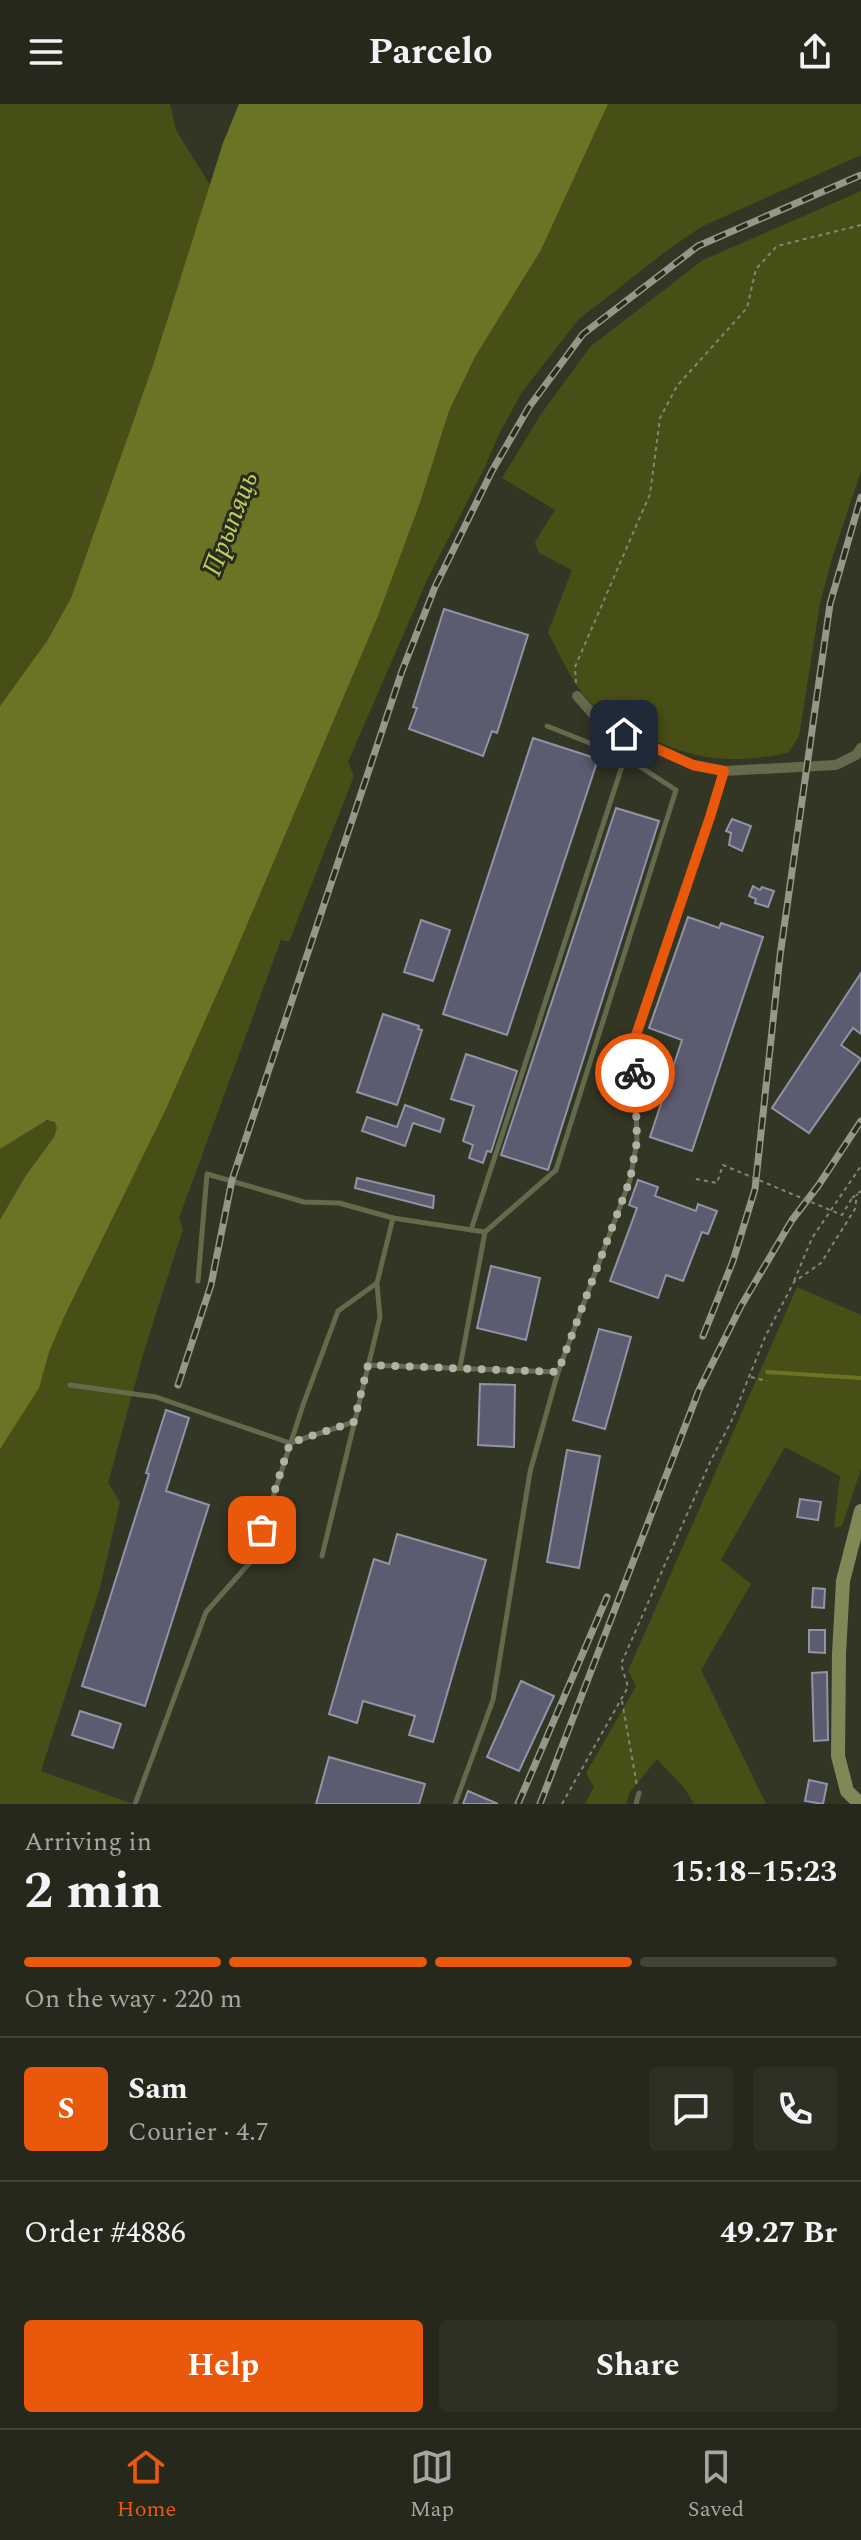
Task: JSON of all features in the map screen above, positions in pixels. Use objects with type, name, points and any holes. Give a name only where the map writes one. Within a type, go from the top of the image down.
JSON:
[{"type":"street","points":[[577,696],[601,723],[693,765],[724,771],[836,765],[856,755],[861,748]]},
{"type":"street","points":[[860,1804],[847,1791],[838,1756],[843,1581],[856,1548],[861,1511]]},
{"type":"lane","points":[[460,1367],[485,1232],[556,1170],[676,790],[625,757],[547,726]]},
{"type":"lane","points":[[471,1230],[625,757]]},
{"type":"lane","points":[[455,1804],[493,1700],[530,1472],[558,1372],[630,1180],[637,1141],[634,1041],[724,771]]},
{"type":"lane","points":[[198,1281],[207,1174],[304,1202],[339,1203],[393,1218],[485,1232]]},
{"type":"lane","points":[[322,1556],[380,1317],[377,1283],[393,1218]]},
{"type":"lane","points":[[135,1804],[206,1612],[253,1559],[290,1443],[338,1311],[377,1283]]},
{"type":"lane","points":[[368,1365],[558,1372]]},
{"type":"lane","points":[[70,1385],[156,1397],[290,1443],[354,1422]]},
{"type":"lane","points":[[636,1804],[639,1793]]},
{"type":"path","points":[[577,696],[575,667],[650,494],[660,418],[677,386],[747,308],[756,269],[777,246],[861,225]]},
{"type":"path","points":[[696,1179],[717,1183],[723,1165],[842,1215],[859,1192]]},
{"type":"path","points":[[562,1804],[628,1687],[621,1664],[765,1337],[794,1282],[812,1238],[861,1166]]},
{"type":"path","points":[[794,1282],[821,1263],[855,1209],[859,1192]]},
{"type":"path","points":[[749,1377],[767,1381]]},
{"type":"path","points":[[621,1700],[639,1793]]},
{"type":"shaded area","points":[[0,104],[170,104],[176,130],[210,185],[153,365],[71,598],[47,641],[0,706]]},
{"type":"shaded area","points":[[608,104],[861,104],[861,155],[701,227],[665,252],[579,319],[522,392],[499,434],[427,580],[348,762],[354,776],[289,942],[281,940],[179,1218],[183,1229],[144,1351],[108,1483],[120,1502],[100,1588],[41,1771],[133,1804],[0,1804],[0,1149],[43,1122],[56,1122],[235,953],[378,616],[420,503],[449,411],[475,357],[541,250]]},
{"type":"shaded area","points":[[861,191],[861,471],[820,603],[799,736],[789,752],[778,755],[738,759],[688,753],[610,718],[594,706],[577,685],[548,632],[572,570],[539,553],[535,542],[555,510],[502,478],[541,414],[591,346],[703,260]]},
{"type":"shaded area","points":[[797,1287],[861,1315],[861,1469],[842,1526],[834,1528],[840,1476],[785,1447],[721,1560],[751,1584],[701,1670],[766,1804],[694,1804],[685,1789],[657,1759],[630,1792],[626,1804],[585,1804],[594,1787],[586,1773],[636,1686],[628,1671]]},
{"type":"water","name":"Прыпяць","points":[[239,104],[608,104],[541,250],[475,357],[449,411],[420,503],[378,616],[235,953],[165,1111],[64,1317],[49,1352],[39,1388],[0,1449],[0,1220],[57,1128],[55,1122],[47,1120],[0,1149],[0,706],[47,641],[71,598],[153,365],[223,143]]},
{"type":"building","points":[[444,609],[528,635],[497,733],[492,731],[483,756],[409,729]]},
{"type":"building","points":[[533,738],[598,759],[507,1035],[443,1014]]},
{"type":"building","points":[[616,808],[659,821],[548,1170],[501,1155]]},
{"type":"building","points":[[732,819],[751,826],[742,851],[729,845],[731,833],[726,831]]},
{"type":"building","points":[[753,886],[774,891],[768,907],[755,903],[756,899],[749,896]]},
{"type":"building","points":[[688,917],[719,928],[721,923],[763,937],[692,1151],[650,1137],[682,1040],[649,1028]]},
{"type":"building","points":[[421,920],[450,930],[433,981],[404,972]]},
{"type":"building","points":[[861,973],[861,1034],[853,1028],[841,1045],[861,1059],[809,1133],[772,1108]]},
{"type":"building","points":[[383,1014],[419,1026],[418,1029],[422,1030],[397,1105],[357,1092]]},
{"type":"building","points":[[466,1054],[517,1071],[491,1152],[487,1151],[483,1163],[469,1158],[473,1145],[463,1141],[474,1106],[451,1099]]},
{"type":"building","points":[[405,1105],[444,1119],[440,1132],[413,1123],[405,1146],[362,1131],[367,1117],[397,1127]]},
{"type":"building","points":[[357,1178],[434,1196],[433,1208],[355,1188]]},
{"type":"building","points":[[638,1180],[658,1187],[655,1196],[696,1211],[698,1204],[717,1211],[708,1234],[702,1232],[683,1281],[666,1275],[658,1298],[610,1281],[637,1208],[629,1205]]},
{"type":"building","points":[[491,1266],[540,1278],[526,1340],[477,1328]]},
{"type":"building","points":[[599,1329],[631,1337],[605,1429],[573,1420]]},
{"type":"building","points":[[480,1384],[515,1385],[514,1447],[478,1445]]},
{"type":"building","points":[[166,1410],[189,1418],[166,1491],[209,1505],[145,1706],[82,1686]]},
{"type":"building","points":[[567,1450],[600,1456],[579,1568],[547,1562]]},
{"type":"building","points":[[800,1499],[821,1502],[818,1520],[797,1517]]},
{"type":"building","points":[[397,1534],[486,1560],[433,1742],[409,1735],[415,1716],[363,1701],[357,1723],[329,1714],[374,1559],[389,1564]]},
{"type":"building","points":[[813,1588],[825,1589],[824,1608],[812,1607]]},
{"type":"building","points":[[809,1630],[825,1630],[825,1653],[809,1652]]},
{"type":"building","points":[[827,1672],[828,1740],[814,1741],[812,1673]]},
{"type":"building","points":[[521,1681],[554,1696],[519,1771],[487,1757]]},
{"type":"building","points":[[80,1711],[121,1724],[113,1748],[72,1735]]},
{"type":"building","points":[[329,1757],[425,1784],[419,1804],[316,1804]]},
{"type":"building","points":[[809,1780],[827,1784],[823,1804],[805,1801]]},
{"type":"building","points":[[468,1791],[498,1804],[463,1804]]},
{"type":"waterway","points":[[767,1372],[861,1378]]},
{"type":"railway","points":[[178,1385],[211,1285],[232,1180],[402,671],[435,587],[492,471],[529,407],[583,334],[698,246],[861,175]]},
{"type":"railway","points":[[703,1336],[733,1261],[755,1189],[780,956],[830,604],[861,497]]},
{"type":"railway","points":[[540,1804],[699,1390],[741,1306],[792,1220],[861,1121]]},
{"type":"railway","points":[[518,1804],[607,1597]]},
{"type":"way so far","points":[[262,1530],[290,1443],[354,1422],[368,1365],[558,1372],[630,1180],[637,1141],[635,1073]]},
{"type":"route","points":[[624,734],[693,765],[724,771],[634,1041],[635,1073]]}]
